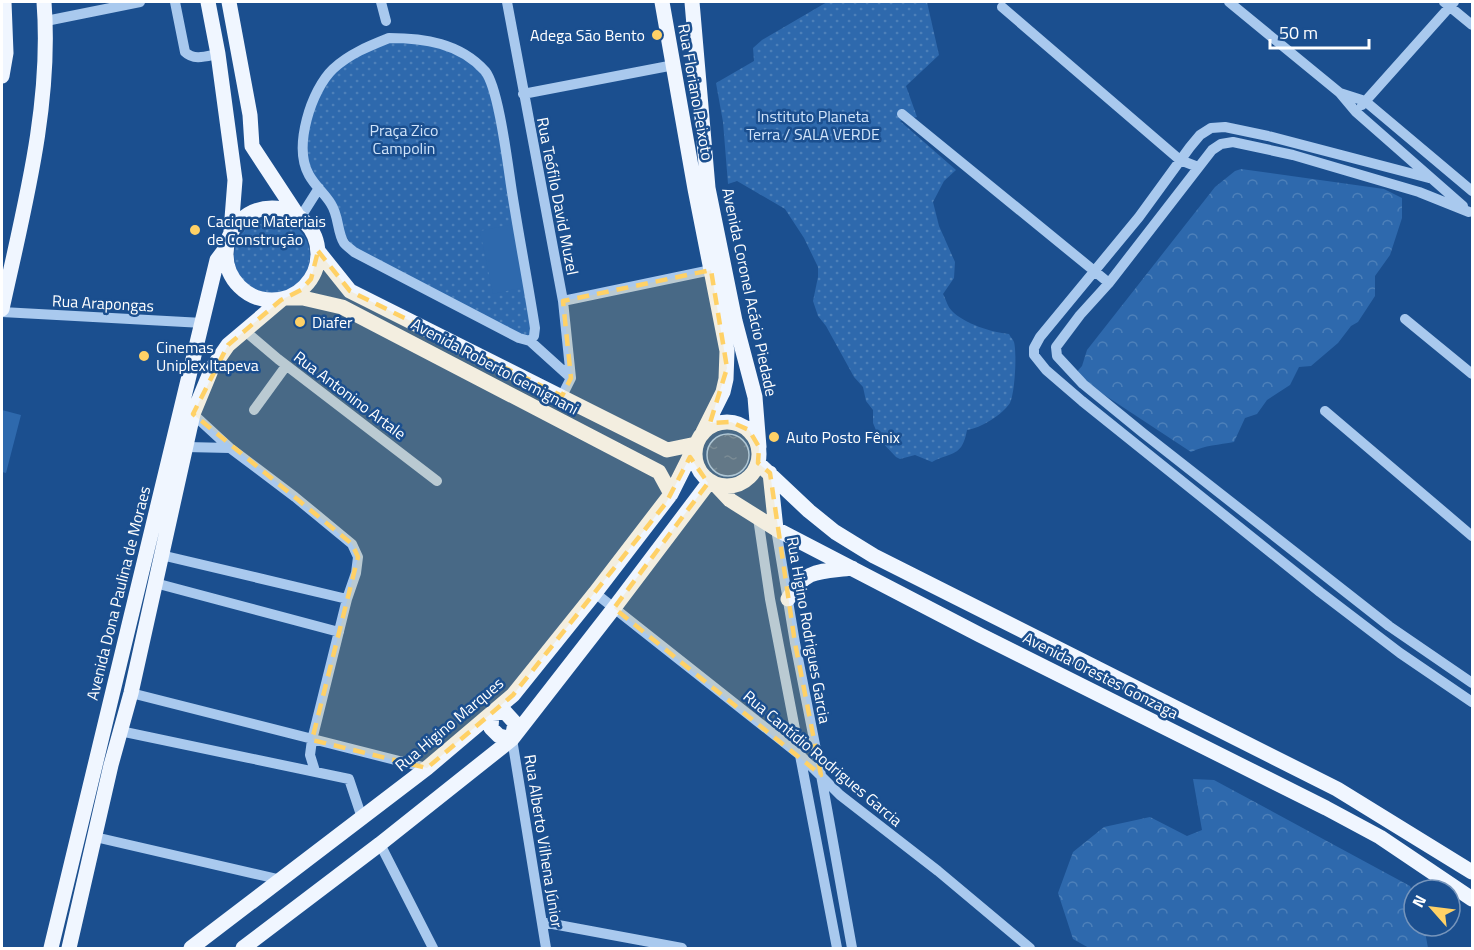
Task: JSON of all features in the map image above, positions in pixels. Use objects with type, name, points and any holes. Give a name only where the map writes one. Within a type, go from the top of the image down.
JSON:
[{"type":"main road","points":[[2,76],[6,53],[4,2]]},
{"type":"main road","points":[[2,310],[34,166],[44,81],[46,21],[44,2]]},
{"type":"main road","points":[[207,2],[218,54],[235,180],[226,263],[231,277],[252,297],[266,301],[284,299],[301,290],[311,279],[318,251],[309,227],[299,217],[252,146],[250,115],[230,2]]},
{"type":"main road","name":"Rua Floriano Peixoto","points":[[662,2],[724,330],[727,368],[723,392],[700,438]]},
{"type":"main road","name":"Avenida Coronel Acácio Piedade","points":[[692,2],[708,188],[735,321],[755,397],[759,447]]},
{"type":"main road","points":[[231,231],[239,221],[261,209],[286,210],[299,217]]},
{"type":"main road","name":"Avenida Dona Paulina de Moraes","points":[[51,948],[217,260],[226,248]]},
{"type":"main road","name":"Avenida Roberto Gemignani","points":[[318,251],[350,291],[667,450],[700,438]]},
{"type":"main road","name":"Avenida Roberto Gemignani","points":[[284,299],[303,298],[342,307],[659,472],[671,494]]},
{"type":"main road","name":"Avenida Dona Paulina de Moraes","points":[[69,948],[131,693],[193,414],[212,369],[228,345],[284,299]]},
{"type":"main road","points":[[764,468],[737,485],[722,486],[712,483],[703,476],[695,461],[700,438],[711,426],[721,422],[740,424],[749,430],[759,447],[764,468],[776,529]]},
{"type":"main road","name":"Rua Higino Marques","points":[[191,948],[427,768],[513,695],[671,494],[700,438]]},
{"type":"main road","name":"Avenida Orestes Gonzaga","points":[[764,468],[827,525],[874,556],[1337,789],[1473,872]]},
{"type":"main road","points":[[243,948],[380,844],[512,739],[712,483]]},
{"type":"main road","name":"Avenida Orestes Gonzaga","points":[[712,483],[730,500],[776,529],[1380,837],[1473,899]]},
{"type":"main road","points":[[788,599],[798,583],[810,575],[852,568]]},
{"type":"main road","points":[[492,713],[505,712],[515,723],[512,739]]},
{"type":"street","points":[[46,21],[140,2]]},
{"type":"street","points":[[175,2],[185,52],[197,57],[218,54]]},
{"type":"street","points":[[381,2],[386,21]]},
{"type":"street","name":"Rua Teófilo David Muzel","points":[[507,2],[564,301],[571,378]]},
{"type":"street","points":[[1228,2],[1340,93],[1356,112],[1471,214]]},
{"type":"street","points":[[1356,112],[1449,3],[1473,25]]},
{"type":"street","points":[[1002,7],[1180,160],[1198,167]]},
{"type":"street","points":[[530,341],[534,336],[535,328],[499,110],[487,74],[473,60],[447,45],[413,38],[389,38],[355,52],[332,70],[315,95],[305,121],[303,147],[308,174],[338,216],[344,244],[354,252],[519,338],[530,341],[571,378],[562,396]]},
{"type":"street","points":[[523,94],[674,65]]},
{"type":"street","points":[[1340,93],[1365,101],[1473,191]]},
{"type":"street","points":[[902,114],[1109,283]]},
{"type":"street","points":[[1429,178],[1268,136],[1225,127],[1211,128],[1200,135],[1139,217],[1040,337],[1034,348],[1034,356],[1082,400],[1320,592],[1400,653],[1473,702]]},
{"type":"street","points":[[1471,214],[1419,192],[1293,155],[1233,142],[1221,144],[1212,150],[1198,167],[1109,283],[1080,315],[1056,347],[1057,356],[1083,384],[1143,433],[1389,626],[1473,683]]},
{"type":"street","points":[[299,217],[319,188]]},
{"type":"street","points":[[564,301],[711,270]]},
{"type":"street","name":"Rua Arapongas","points":[[2,310],[203,323]]},
{"type":"street","points":[[1405,319],[1473,374]]},
{"type":"street","name":"Rua Antonino Artale","points":[[245,331],[286,366],[437,481]]},
{"type":"street","points":[[254,410],[286,366]]},
{"type":"street","points":[[1325,411],[1473,536]]},
{"type":"street","points":[[193,414],[230,448],[352,544],[358,557],[356,573],[347,599],[312,740],[310,755],[315,771]]},
{"type":"street","points":[[186,447],[230,448]]},
{"type":"street","name":"Rua Higino Rodrigues Garcia","points":[[758,518],[770,599],[837,948]]},
{"type":"street","name":"Rua Higino Rodrigues Garcia","points":[[776,529],[852,948]]},
{"type":"street","points":[[161,555],[347,599]]},
{"type":"street","points":[[155,584],[339,632]]},
{"type":"street","name":"Rua Cantídio Rodrigues Garcia","points":[[595,593],[801,755],[840,795],[938,871],[1030,948]]},
{"type":"street","points":[[131,693],[427,768]]},
{"type":"street","points":[[120,731],[350,779],[362,818]]},
{"type":"street","name":"Rua Alberto Vilhena Júnior","points":[[512,739],[546,948]]},
{"type":"street","points":[[95,837],[282,880]]},
{"type":"street","points":[[380,844],[433,948]]},
{"type":"street","points":[[542,922],[682,948]]},
{"type":"highlighted area","points":[[318,251],[350,291],[562,396],[571,378],[563,301],[711,270],[727,368],[710,423],[731,422],[749,430],[759,447],[758,463],[770,473],[795,643],[821,775],[614,608],[708,483],[690,457],[666,503],[513,695],[427,768],[312,740],[358,557],[352,544],[193,414],[228,345],[281,300],[301,290],[311,279]]},
{"type":"green space","name":"Instituto Planeta Terra / SALA VERDE","points":[[827,2],[927,2],[939,55],[906,86],[917,117],[900,121],[956,170],[944,181],[933,202],[939,226],[955,262],[954,278],[943,294],[950,309],[957,316],[979,327],[1009,334],[1014,342],[1015,373],[1010,403],[991,420],[967,430],[959,449],[932,462],[915,455],[900,459],[880,440],[873,423],[873,410],[866,401],[863,387],[854,377],[826,326],[818,316],[813,301],[818,267],[804,238],[785,209],[737,181],[728,184],[723,122],[716,83],[754,61],[753,48],[762,40]]},
{"type":"green space","name":"Praça Zico Campolin","points":[[382,41],[446,46],[486,74],[494,99],[534,328],[529,340],[355,251],[309,173],[306,122],[332,71]]},
{"type":"green space","points":[[1241,169],[1384,189],[1402,198],[1402,218],[1390,255],[1375,276],[1375,296],[1358,322],[1351,326],[1338,343],[1311,366],[1299,367],[1290,385],[1267,400],[1257,414],[1245,418],[1234,442],[1191,452],[1074,375],[1082,366],[1087,350],[1215,187]]},
{"type":"green space","points":[[272,218],[286,221],[299,229],[307,242],[310,256],[307,270],[299,283],[286,291],[272,294],[258,291],[245,283],[237,270],[234,256],[237,242],[245,229],[258,221]]},
{"type":"green space","points":[[514,224],[525,287],[493,294],[480,231]]},
{"type":"green space","points":[[2,410],[21,415],[6,473],[2,472]]},
{"type":"green space","points":[[1193,779],[1214,780],[1402,882],[1402,938],[1426,938],[1428,948],[1089,948],[1073,939],[1058,893],[1073,852],[1104,827],[1150,817],[1187,836],[1202,830]]},
{"type":"water","points":[[728,434],[743,440],[749,455],[743,470],[728,476],[713,470],[707,455],[713,440]]},
{"type":"place","name":"Adega São Bento","points":[[657,35]]},
{"type":"place","name":"Cacique Materiais de Construção","points":[[195,230]]},
{"type":"place","name":"Diafer","points":[[300,322]]},
{"type":"place","name":"Cinemas Uniplex Itapeva","points":[[144,356]]},
{"type":"place","name":"Auto Posto Fênix","points":[[774,437]]}]
